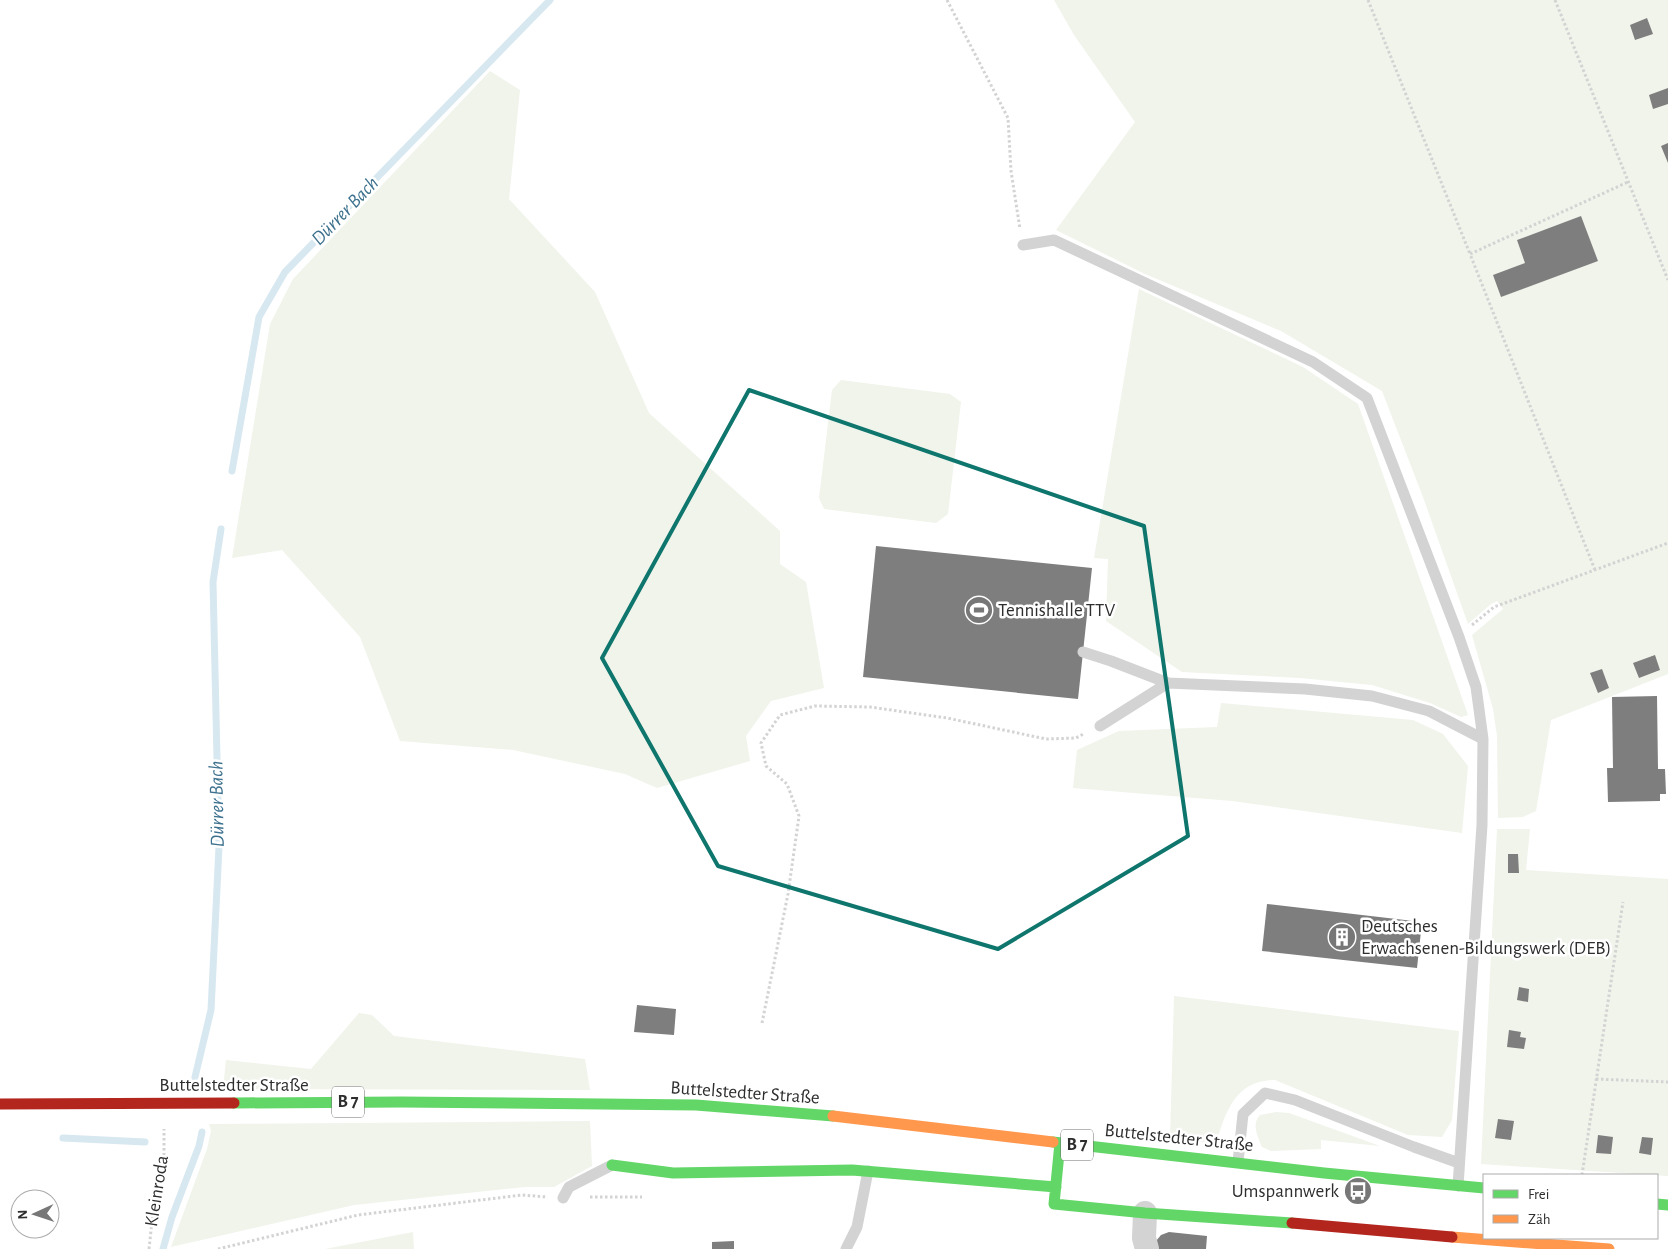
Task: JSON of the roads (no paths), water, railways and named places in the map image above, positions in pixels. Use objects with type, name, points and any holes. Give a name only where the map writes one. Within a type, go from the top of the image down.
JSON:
[{"type":"main road","name":"Buttelstedter Straße","points":[[0,1104],[401,1102],[696,1105],[813,1114],[1324,1173],[1483,1188]]},
{"type":"main road","points":[[1060,1143],[1054,1204],[1145,1213],[1609,1249]]},
{"type":"main road","points":[[612,1165],[673,1173],[852,1170],[1056,1187]]},
{"type":"street","points":[[1145,1213],[1144,1238],[1147,1249]]},
{"type":"lane","points":[[1023,244],[1054,240],[1313,362],[1367,398],[1476,687],[1483,739],[1481,851],[1458,1186]]},
{"type":"lane","points":[[1083,652],[1168,683],[1305,689],[1372,696],[1429,711],[1483,739]]},
{"type":"lane","points":[[1100,726],[1168,683]]},
{"type":"lane","points":[[1238,1162],[1243,1114],[1265,1093],[1295,1100],[1414,1147],[1459,1162]]},
{"type":"lane","points":[[563,1198],[568,1187],[612,1165]]},
{"type":"lane","points":[[846,1249],[857,1227],[868,1171]]},
{"type":"waterway","name":"Dürrer Bach","points":[[232,471],[259,317],[285,272],[550,0]]},
{"type":"waterway","name":"Dürrer Bach","points":[[195,1077],[211,1010],[219,847],[213,582],[221,529]]},
{"type":"waterway","name":"Dürrer Bach","points":[[163,1249],[172,1217],[199,1146],[202,1132]]},
{"type":"waterway","points":[[63,1138],[145,1142]]},
{"type":"place","name":"Tennishalle TTV","points":[[979,610]]},
{"type":"place","name":"Deutsches Erwachsenen-Bildungswerk (DEB)","points":[[1342,937]]},
{"type":"place","name":"Umspannwerk","points":[[1358,1191]]}]
